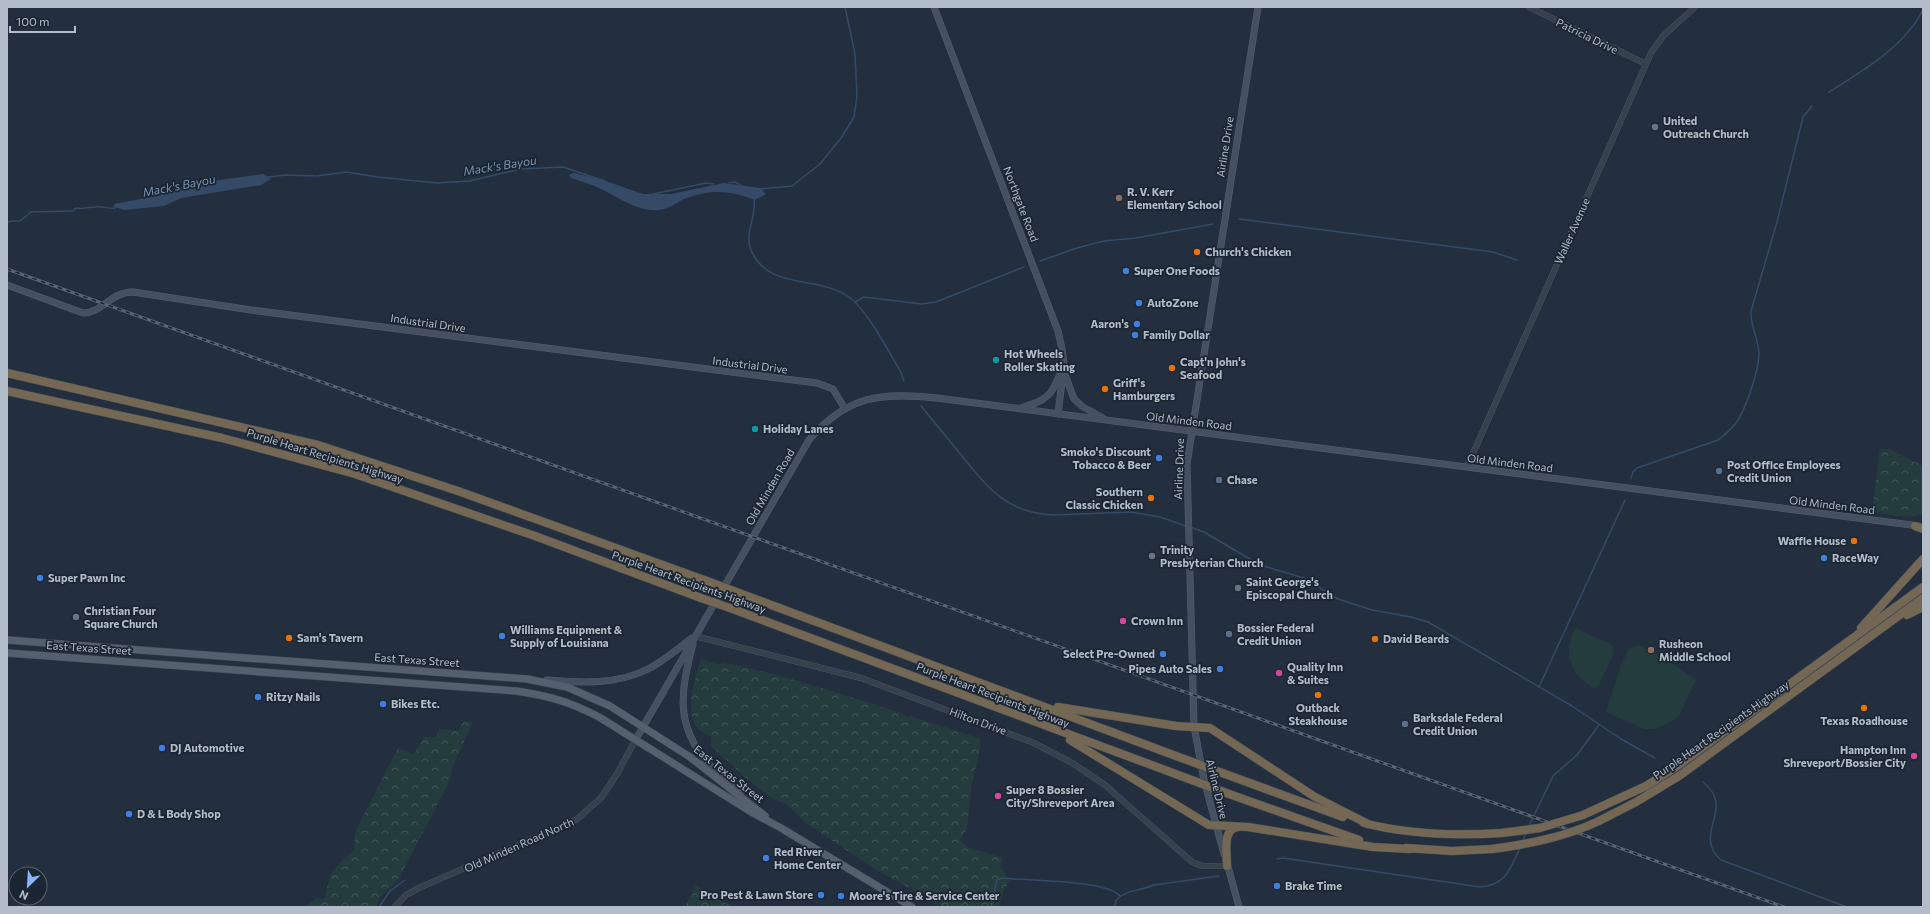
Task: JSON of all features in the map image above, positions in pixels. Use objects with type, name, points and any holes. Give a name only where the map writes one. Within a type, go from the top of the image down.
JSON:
[{"type":"highway","name":"Purple Heart Recipients Highway","points":[[7,373],[318,445],[458,491],[707,581],[1325,811],[1368,824],[1404,832],[1450,836],[1502,833],[1540,828],[1584,815],[1646,786],[1672,770],[1923,587]]},
{"type":"highway","name":"Purple Heart Recipients Highway","points":[[7,391],[222,438],[355,474],[535,536],[1339,834],[1374,843],[1410,849],[1452,851],[1492,849],[1554,837],[1599,821],[1636,802],[1679,776],[1923,598]]},
{"type":"highway","points":[[1847,643],[1923,559]]},
{"type":"highway","points":[[1888,624],[1923,607]]},
{"type":"highway","points":[[1002,691],[1063,708],[1176,726],[1210,728],[1314,797],[1368,824]]},
{"type":"highway","points":[[1032,721],[1080,746],[1205,824],[1248,827],[1373,847],[1410,849]]},
{"type":"highway","points":[[1227,866],[1228,838],[1230,831],[1234,827],[1248,827]]},
{"type":"main road","name":"Northgate Road","points":[[934,7],[1056,327],[1062,349],[1063,369],[1058,414]]},
{"type":"main road","name":"Airline Drive","points":[[1239,907],[1215,824],[1200,760],[1194,726],[1187,464],[1258,7]]},
{"type":"main road","name":"Industrial Drive","points":[[7,286],[80,312],[94,311],[116,296],[132,292],[250,310],[821,384],[835,391],[845,409]]},
{"type":"main road","points":[[1018,409],[1040,401],[1046,397],[1054,388],[1058,374],[1063,369],[1068,377],[1069,389],[1074,399],[1083,407],[1106,420]]},
{"type":"main road","name":"Old Minden Road","points":[[636,739],[806,445],[826,422],[845,409],[871,398],[899,394],[1921,527]]},
{"type":"main road","points":[[527,679],[581,683],[616,679],[649,669],[695,636]]},
{"type":"main road","points":[[695,636],[683,688],[683,709],[687,729],[694,744],[709,764],[761,812]]},
{"type":"main road","name":"East Texas Street","points":[[7,640],[527,679],[552,683],[582,692],[610,706],[690,757],[781,828]]},
{"type":"main road","name":"East Texas Street","points":[[7,653],[543,695],[574,704],[636,739],[747,809],[912,907]]},
{"type":"street","name":"Patricia Drive","points":[[1529,7],[1646,64]]},
{"type":"street","name":"Waller Avenue","points":[[1467,467],[1646,64],[1663,36],[1695,7]]},
{"type":"street","name":"Hilton Drive","points":[[695,636],[861,678],[1022,738],[1069,761],[1105,785],[1192,862],[1202,866],[1227,866]]},
{"type":"street","name":"Old Minden Road North","points":[[395,907],[406,895],[420,887],[576,820],[593,807],[606,792],[636,739]]},
{"type":"green space","points":[[1880,449],[1889,449],[1923,466],[1923,513],[1905,516],[1872,512]]},
{"type":"green space","points":[[1575,628],[1612,645],[1614,653],[1597,689],[1581,678],[1575,672],[1571,664],[1569,647]]},
{"type":"green space","points":[[1638,645],[1657,654],[1696,679],[1679,716],[1671,722],[1654,729],[1644,729],[1606,712],[1620,668],[1629,649]]},
{"type":"green space","points":[[701,659],[720,665],[723,662],[790,679],[901,713],[908,718],[910,716],[979,738],[981,745],[971,788],[967,829],[960,840],[967,847],[1003,858],[1000,867],[1010,880],[1003,892],[999,907],[944,907],[873,868],[806,823],[787,805],[770,797],[745,777],[711,746],[711,737],[698,729],[694,722],[691,704],[692,694]]},
{"type":"green space","points":[[464,721],[473,722],[454,763],[448,784],[398,880],[380,897],[375,907],[306,907],[316,898],[325,899],[331,876],[337,866],[354,850],[355,832],[398,748],[414,754],[424,737],[436,737],[440,729],[457,731]]},
{"type":"green space","points":[[696,885],[732,907],[685,907]]},
{"type":"water","points":[[573,173],[597,178],[643,194],[671,194],[724,183],[760,188],[766,194],[755,200],[737,194],[711,192],[684,199],[669,207],[659,210],[651,210],[642,209],[627,203],[597,187],[571,178],[569,175]]},
{"type":"water","points":[[263,174],[271,179],[261,185],[181,198],[164,206],[124,210],[114,207],[114,204],[213,181]]},
{"type":"waterway","name":"Mack's Bayou","points":[[760,189],[792,186],[820,164],[841,138],[854,117],[857,96],[855,54],[845,7]]},
{"type":"waterway","points":[[1829,92],[1855,76],[1895,46],[1916,22],[1923,9]]},
{"type":"waterway","points":[[1631,478],[1633,472],[1637,468],[1718,440],[1732,428],[1745,406],[1757,369],[1759,353],[1751,311],[1777,222],[1803,117],[1812,106]]},
{"type":"waterway","name":"Mack's Bayou","points":[[268,177],[286,175],[317,176],[347,172],[377,177],[437,183],[469,181],[521,169],[563,167],[605,181]]},
{"type":"waterway","name":"Mack's Bayou","points":[[729,183],[735,182],[741,185]]},
{"type":"waterway","name":"Mack's Bayou","points":[[653,194],[706,183],[714,184]]},
{"type":"waterway","points":[[754,199],[754,212],[749,243],[751,250],[759,263],[769,272],[781,277],[837,290],[849,297],[856,303],[870,321],[901,372],[904,381]]},
{"type":"waterway","name":"Mack's Bayou","points":[[7,223],[10,221],[20,221],[31,212],[73,211],[76,208],[115,208]]},
{"type":"waterway","points":[[1239,219],[1493,252],[1517,260]]},
{"type":"waterway","points":[[1040,261],[1077,248],[1104,241],[1136,238],[1213,224]]},
{"type":"waterway","points":[[855,302],[864,297],[922,304],[936,302],[1024,267]]},
{"type":"waterway","points":[[921,406],[981,479],[1000,497],[1023,510],[1053,515],[1131,512],[1160,517],[1186,526]]},
{"type":"waterway","points":[[1539,687],[1625,500]]},
{"type":"waterway","points":[[1190,527],[1204,532],[1260,565],[1304,578],[1338,599],[1372,610],[1411,617],[1428,622],[1572,706],[1621,739],[1655,758]]},
{"type":"waterway","points":[[1529,826],[1553,776],[1577,755],[1599,725]]},
{"type":"waterway","points":[[1703,782],[1712,792],[1716,802],[1716,812],[1710,841],[1713,850],[1721,860],[1847,907]]},
{"type":"waterway","points":[[1523,840],[1526,833]]},
{"type":"waterway","points":[[1277,859],[1283,858],[1480,887],[1489,886],[1496,883],[1506,875],[1520,848]]},
{"type":"waterway","points":[[1115,907],[1116,900],[1120,896],[1129,892],[1154,885],[1219,876]]},
{"type":"waterway","points":[[991,907],[997,880],[1002,878],[1083,884],[1112,891],[1120,896]]},
{"type":"waterway","points":[[379,907],[390,891],[405,880]]},
{"type":"railway","points":[[7,269],[1784,907]]},
{"type":"place","name":"United Outreach Church","points":[[1655,127]]},
{"type":"place","name":"R. V. Kerr Elementary School","points":[[1119,198]]},
{"type":"place","name":"Church's Chicken","points":[[1197,252]]},
{"type":"place","name":"Super One Foods","points":[[1126,271]]},
{"type":"place","name":"AutoZone","points":[[1139,303]]},
{"type":"place","name":"Aaron's","points":[[1137,324]]},
{"type":"place","name":"Family Dollar","points":[[1135,335]]},
{"type":"place","name":"Hot Wheels Roller Skating","points":[[996,360]]},
{"type":"place","name":"Capt'n John's Seafood","points":[[1172,368]]},
{"type":"place","name":"Griff's Hamburgers","points":[[1105,389]]},
{"type":"place","name":"Holiday Lanes","points":[[755,429]]},
{"type":"place","name":"Smoko's Discount Tobacco & Beer","points":[[1159,458]]},
{"type":"place","name":"Post Office Employees Credit Union","points":[[1719,471]]},
{"type":"place","name":"Chase","points":[[1219,480]]},
{"type":"place","name":"Southern Classic Chicken","points":[[1151,498]]},
{"type":"place","name":"Waffle House","points":[[1854,541]]},
{"type":"place","name":"Trinity Presbyterian Church","points":[[1152,556]]},
{"type":"place","name":"RaceWay","points":[[1824,558]]},
{"type":"place","name":"Super Pawn Inc","points":[[40,578]]},
{"type":"place","name":"Saint George's Episcopal Church","points":[[1238,588]]},
{"type":"place","name":"Christian Four Square Church","points":[[76,617]]},
{"type":"place","name":"Crown Inn","points":[[1123,621]]},
{"type":"place","name":"Bossier Federal Credit Union","points":[[1229,634]]},
{"type":"place","name":"Williams Equipment & Supply of Louisiana","points":[[502,636]]},
{"type":"place","name":"Sam's Tavern","points":[[289,638]]},
{"type":"place","name":"David Beards","points":[[1375,639]]},
{"type":"place","name":"Rusheon Middle School","points":[[1651,650]]},
{"type":"place","name":"Select Pre-Owned","points":[[1163,654]]},
{"type":"place","name":"Pipes Auto Sales","points":[[1220,669]]},
{"type":"place","name":"Quality Inn & Suites","points":[[1279,673]]},
{"type":"place","name":"Outback Steakhouse","points":[[1318,695]]},
{"type":"place","name":"Ritzy Nails","points":[[258,697]]},
{"type":"place","name":"Bikes Etc.","points":[[383,704]]},
{"type":"place","name":"Texas Roadhouse","points":[[1864,708]]},
{"type":"place","name":"Barksdale Federal Credit Union","points":[[1405,724]]},
{"type":"place","name":"DJ Automotive","points":[[162,748]]},
{"type":"place","name":"Hampton Inn Shreveport/Bossier City","points":[[1914,756]]},
{"type":"place","name":"Super 8 Bossier City/Shreveport Area","points":[[998,796]]},
{"type":"place","name":"D & L Body Shop","points":[[129,814]]},
{"type":"place","name":"Red River Home Center","points":[[766,858]]},
{"type":"place","name":"Brake Time","points":[[1277,886]]},
{"type":"place","name":"Pro Pest & Lawn Store","points":[[821,895]]},
{"type":"place","name":"Moore's Tire & Service Center","points":[[841,896]]}]
